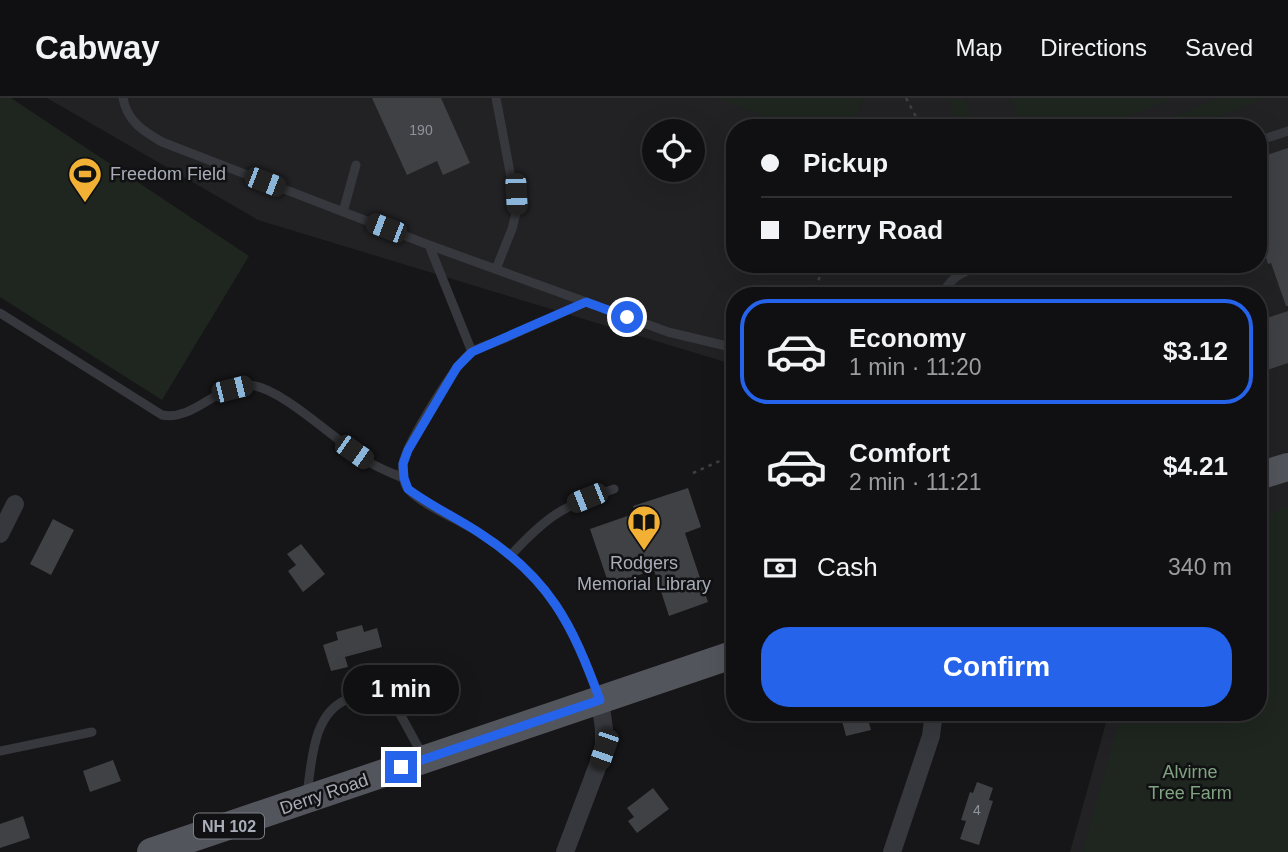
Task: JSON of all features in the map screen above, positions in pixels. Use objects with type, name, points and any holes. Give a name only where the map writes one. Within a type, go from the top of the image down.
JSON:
[{"type":"main road","points":[[1267,473],[1288,467]]},
{"type":"main road","name":"Derry Road","points":[[151,852],[726,657]]},
{"type":"street","points":[[0,534],[15,503]]},
{"type":"street","points":[[565,852],[604,749],[600,700]]},
{"type":"street","points":[[892,852],[931,736],[933,721]]},
{"type":"lane","points":[[123,98],[131,120],[162,142],[429,245],[668,332],[726,346]]},
{"type":"lane","points":[[496,98],[517,209],[496,269]]},
{"type":"lane","points":[[1267,138],[1288,131]]},
{"type":"lane","points":[[343,212],[356,165]]},
{"type":"lane","points":[[429,245],[472,352]]},
{"type":"lane","points":[[946,287],[947,283],[962,273]]},
{"type":"lane","points":[[586,302],[472,352],[444,386],[403,464],[408,489],[480,533],[530,570],[555,603],[581,652],[600,700]]},
{"type":"lane","points":[[0,313],[162,415],[172,417],[183,414],[232,389],[247,385],[262,388],[298,410],[369,462],[404,478]]},
{"type":"lane","points":[[511,555],[549,517],[567,506],[614,489]]},
{"type":"lane","points":[[306,799],[316,741],[324,718],[346,700],[380,691],[399,712],[425,759]]},
{"type":"lane","points":[[0,751],[92,732]]},
{"type":"path","points":[[906,98],[917,119]]},
{"type":"path","points":[[692,473],[726,458]]},
{"type":"shaded area","points":[[47,98],[1288,98],[1288,852],[1070,852],[1106,721],[1267,721],[1267,287],[726,287],[726,362],[258,220]]},
{"type":"green space","name":"Freedom Field","points":[[0,98],[11,98],[249,256],[162,400],[0,297]]},
{"type":"green space","points":[[717,98],[863,98],[855,119],[770,119]]},
{"type":"green space","points":[[948,98],[964,98],[974,119],[956,119]]},
{"type":"green space","points":[[1010,98],[1175,98],[1121,119],[1018,119]]},
{"type":"green space","points":[[1221,98],[1266,98],[1212,119],[1167,119]]},
{"type":"green space","name":"Alvirne Tree Farm","points":[[1288,507],[1288,852],[1082,852],[1119,721],[1267,721],[1267,515]]},
{"type":"building","points":[[372,98],[441,98],[470,163],[443,175],[437,161],[407,175]]},
{"type":"building","points":[[1288,148],[1288,306],[1271,263],[1268,264],[1267,261],[1267,155]]},
{"type":"building","points":[[1288,311],[1288,363],[1267,370],[1267,318]]},
{"type":"building","name":"Rodgers Memorial Library","points":[[688,488],[701,527],[685,533],[708,602],[669,616],[654,570],[609,585],[590,529],[636,513],[633,506]]},
{"type":"building","points":[[53,519],[74,530],[51,575],[30,564]]},
{"type":"building","points":[[301,544],[325,574],[303,592],[288,571],[296,565],[287,554]]},
{"type":"building","points":[[362,625],[364,632],[377,628],[382,647],[345,657],[348,667],[331,671],[323,645],[338,640],[336,632]]},
{"type":"building","points":[[842,721],[876,721],[869,723],[871,730],[846,736]]},
{"type":"building","points":[[113,760],[121,781],[90,792],[83,771]]},
{"type":"building","points":[[977,782],[993,788],[989,800],[993,801],[979,845],[960,839],[966,821],[961,820],[970,792],[973,793]]},
{"type":"building","points":[[653,788],[669,809],[637,833],[628,821],[634,817],[627,808]]},
{"type":"building","points":[[23,816],[30,838],[0,848],[0,824]]},
{"type":"place","name":"Freedom Field","points":[[85,204]]},
{"type":"place","name":"Rodgers Memorial Library","points":[[644,552]]},
{"type":"route","points":[[401,767],[600,700],[566,621],[543,585],[530,570],[496,544],[408,489],[403,464],[444,386],[472,352],[586,302],[627,317]]}]
